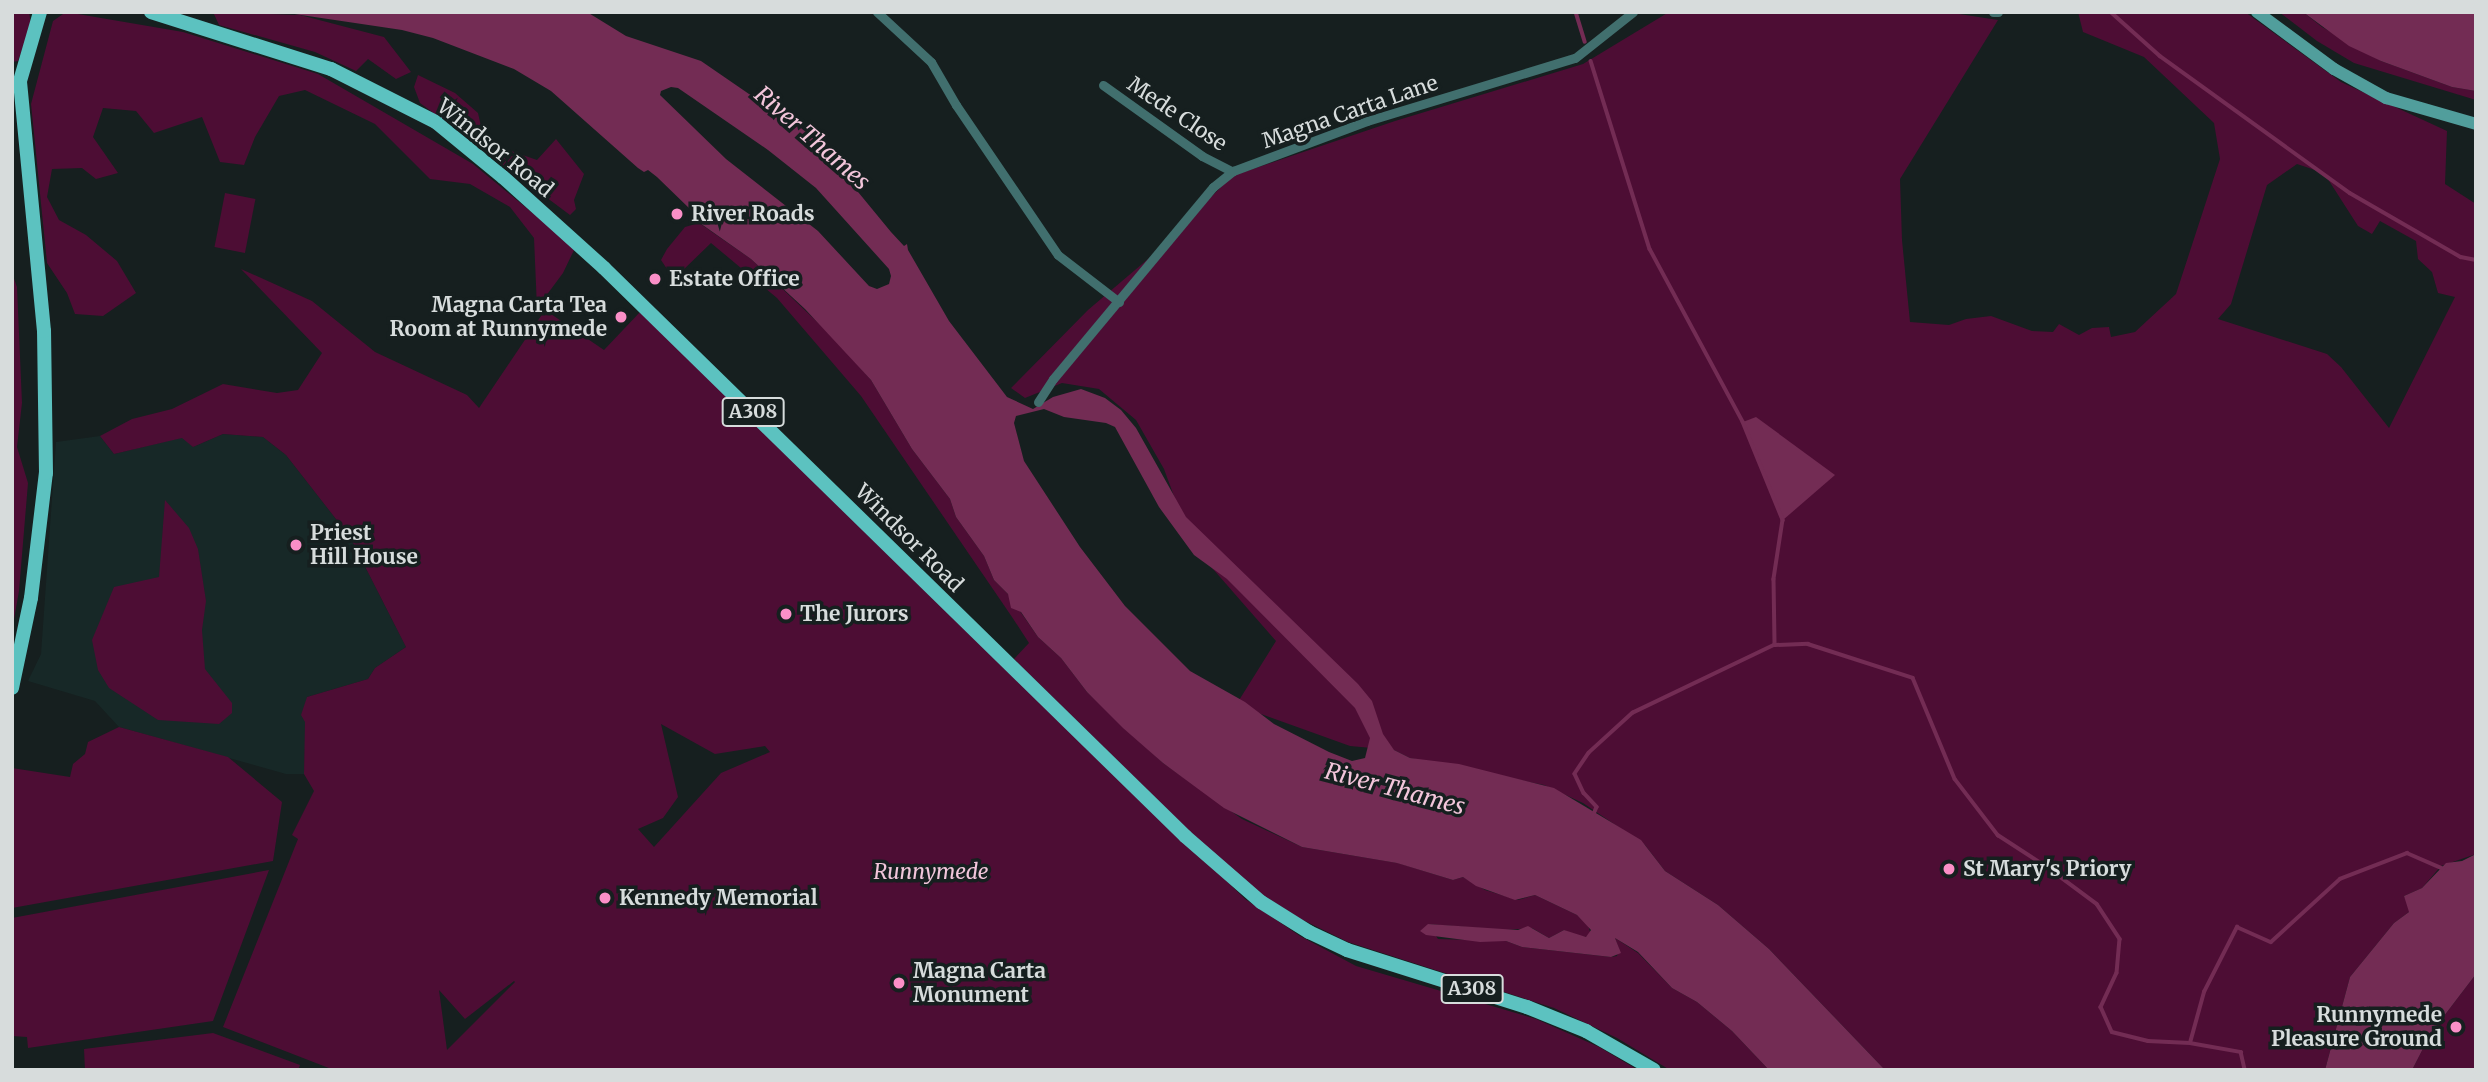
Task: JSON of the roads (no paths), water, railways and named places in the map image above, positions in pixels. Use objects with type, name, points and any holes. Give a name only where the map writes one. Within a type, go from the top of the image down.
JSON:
[{"type":"main road","points":[[12,688],[31,598],[46,473],[44,331],[16,80],[40,12]]},
{"type":"main road","name":"Windsor Road","points":[[151,12],[331,69],[436,122],[503,177],[604,268],[1185,836],[1261,902],[1309,932],[1347,950],[1541,1012],[1586,1031],[1654,1070]]},
{"type":"main road","points":[[2257,12],[2334,69],[2386,98],[2476,124]]},
{"type":"street","points":[[877,12],[931,62],[956,105],[1058,254],[1119,302]]},
{"type":"street","name":"Magna Carta Lane","points":[[1038,402],[1053,379],[1213,187],[1232,172],[1367,121],[1575,58],[1633,12]]},
{"type":"street","name":"Mede Close","points":[[1103,85],[1202,156],[1232,172]]},
{"type":"water","name":"River Thames","points":[[281,12],[587,12],[626,36],[701,61],[749,94],[760,99],[769,96],[776,106],[798,119],[891,232],[904,246],[907,244],[949,321],[1007,397],[1033,409],[1053,397],[1081,389],[1105,398],[1121,410],[1136,428],[1186,517],[1358,684],[1372,701],[1383,734],[1394,750],[1410,758],[1459,764],[1554,788],[1641,840],[1665,871],[1718,905],[1769,949],[1885,1070],[1769,1070],[1732,1031],[1697,1002],[1672,988],[1638,952],[1615,938],[1621,953],[1611,957],[1522,947],[1506,941],[1480,942],[1426,935],[1420,931],[1428,924],[1518,930],[1528,926],[1549,938],[1564,930],[1586,937],[1591,930],[1577,915],[1535,895],[1515,900],[1476,886],[1463,877],[1453,880],[1397,863],[1302,847],[1224,808],[1163,763],[1123,728],[1087,692],[1061,658],[1038,637],[1021,612],[1011,608],[1008,594],[994,580],[984,556],[956,517],[950,499],[912,449],[871,380],[805,309],[751,259],[697,221],[691,210],[657,177],[648,170],[644,172],[638,168],[551,91],[514,69],[433,38],[402,30]],"holes":[[[671,87],[678,88],[768,150],[816,188],[889,269],[889,284],[877,289],[869,286],[818,231],[726,159],[660,95],[661,91]],[[1044,409],[1064,417],[1106,423],[1115,427],[1159,507],[1194,555],[1227,579],[1355,708],[1370,738],[1365,758],[1352,761],[1329,752],[1274,724],[1245,702],[1190,671],[1125,606],[1080,547],[1024,461],[1014,423],[1016,416]]]},
{"type":"water","points":[[2303,12],[2476,12],[2476,91],[2452,87],[2381,61],[2349,46]]},
{"type":"water","points":[[1756,417],[1835,475],[1783,520],[1743,422]]},
{"type":"water","points":[[2476,854],[2476,974],[2431,1033],[2412,1070],[2325,1070],[2350,977],[2394,923],[2409,912],[2404,896],[2422,888],[2446,863],[2462,861]]},
{"type":"waterway","points":[[1576,12],[1585,42]]},
{"type":"waterway","points":[[2111,12],[2160,56],[2350,193],[2461,257],[2476,260]]},
{"type":"waterway","points":[[1591,61],[1650,249],[1743,422],[1783,520],[1774,579],[1775,645],[1633,713],[1589,753],[1575,774],[1584,793],[1597,807],[1593,817]]},
{"type":"waterway","points":[[1775,645],[1808,644],[1913,678],[1955,779],[1998,835],[2097,904],[2120,939],[2117,973],[2101,1007],[2112,1032],[2148,1041],[2190,1043],[2241,1052],[2245,1070]]},
{"type":"waterway","points":[[2190,1043],[2204,992],[2237,927],[2271,942],[2340,879],[2407,853],[2444,869]]},
{"type":"place","name":"River Roads","points":[[677,214]]},
{"type":"place","name":"Estate Office","points":[[655,279]]},
{"type":"place","name":"Magna Carta Tea Room at Runnymede","points":[[621,317]]},
{"type":"place","name":"Priest Hill House","points":[[296,545]]},
{"type":"place","name":"The Jurors","points":[[786,614]]},
{"type":"place","name":"St Mary's Priory","points":[[1949,869]]},
{"type":"place","name":"Kennedy Memorial","points":[[605,898]]},
{"type":"place","name":"Magna Carta Monument","points":[[899,983]]},
{"type":"place","name":"Runnymede Pleasure Ground","points":[[2456,1027]]},
{"type":"park label","name":"Runnymede","points":[[931,872]]}]
